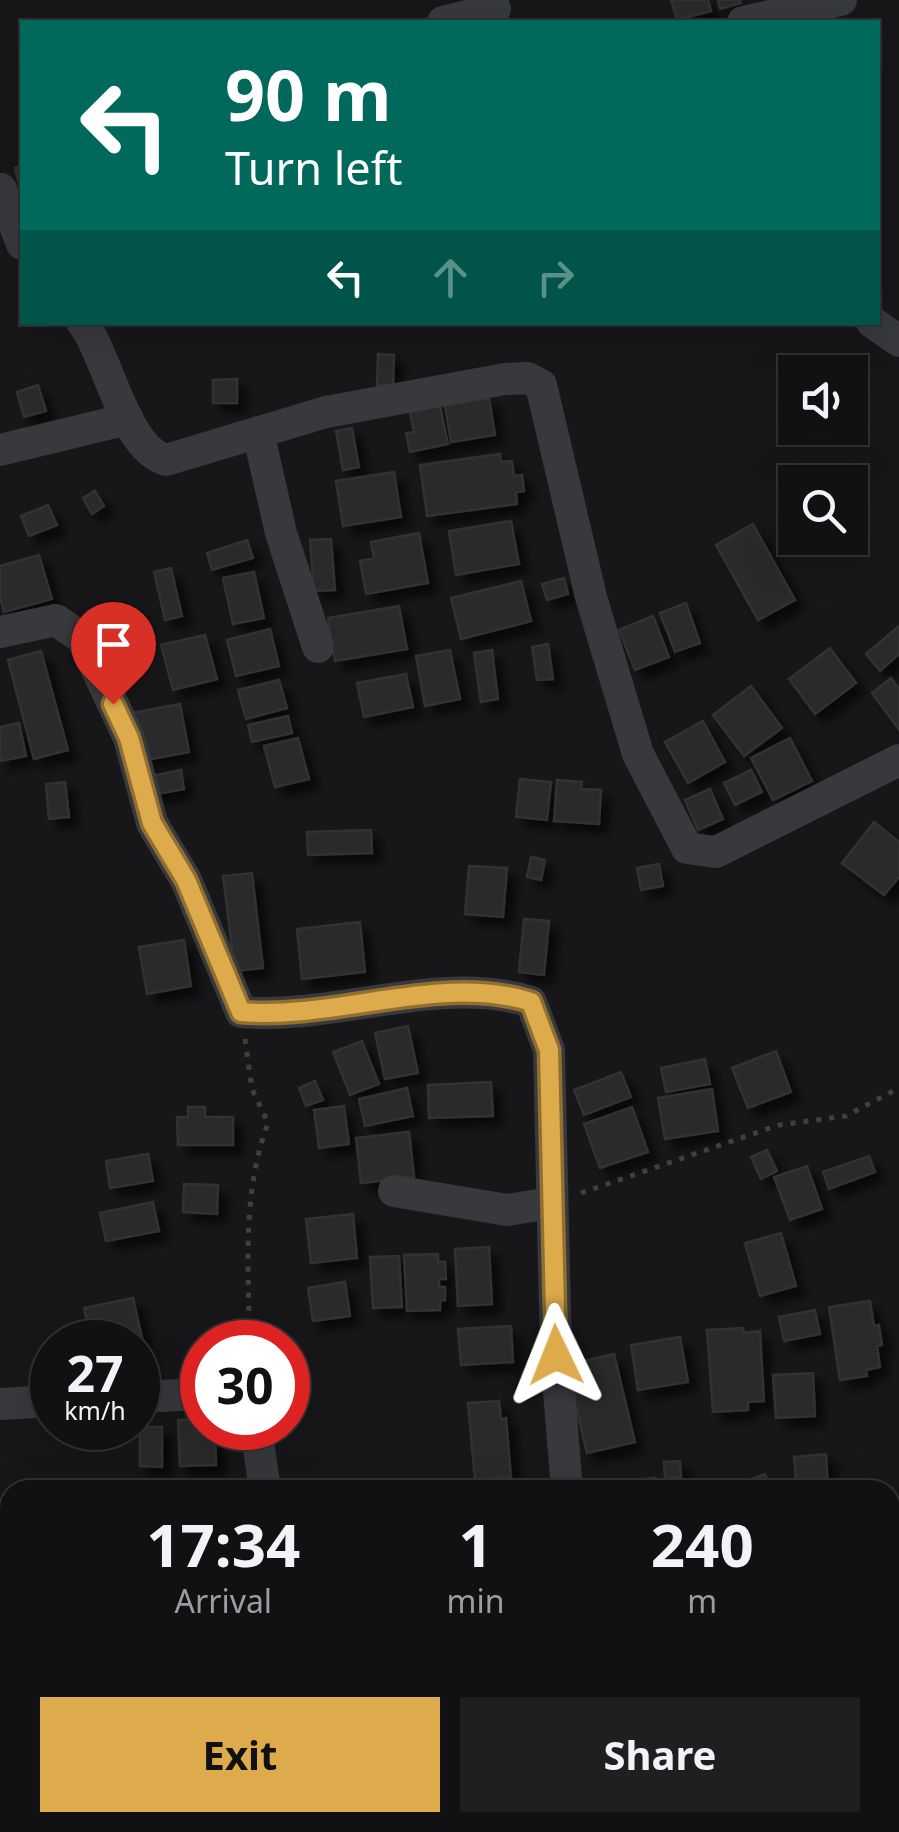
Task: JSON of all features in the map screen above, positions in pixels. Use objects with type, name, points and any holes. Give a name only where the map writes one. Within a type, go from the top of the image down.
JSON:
[{"type":"street","points":[[753,20],[841,0]]},
{"type":"street","points":[[453,20],[499,10]]},
{"type":"street","points":[[1,188],[20,239]]},
{"type":"street","points":[[84,325],[128,419],[152,456],[166,460],[326,412],[505,379],[528,378],[541,385],[591,597],[638,754],[687,848],[716,852],[899,760]]},
{"type":"street","points":[[876,325],[899,341]]},
{"type":"street","points":[[0,450],[128,419]]},
{"type":"street","points":[[258,432],[282,533],[318,647]]},
{"type":"street","points":[[0,632],[56,620],[82,638],[129,738],[152,823],[186,880],[241,1012],[291,1013],[459,991],[506,994],[531,1002],[549,1050],[556,1355],[565,1480]]},
{"type":"street","points":[[394,1191],[507,1210],[551,1203]]},
{"type":"street","points":[[0,1404],[30,1402]]},
{"type":"street","points":[[259,1450],[264,1480]]},
{"type":"path","points":[[241,1012],[252,1090],[268,1123],[258,1151],[248,1214],[250,1320]]},
{"type":"path","points":[[551,1203],[779,1126],[846,1116],[899,1088]]},
{"type":"building","points":[[671,0],[708,0],[711,11],[677,20]]},
{"type":"building","points":[[718,0],[740,0],[741,3],[720,9]]},
{"type":"building","points":[[378,354],[394,355],[393,385],[377,385]]},
{"type":"building","points":[[237,379],[237,403],[213,403],[213,380]]},
{"type":"building","points":[[38,385],[46,411],[24,417],[17,392]]},
{"type":"building","points":[[489,398],[495,435],[451,442],[445,405]]},
{"type":"building","points":[[440,406],[448,444],[410,452],[406,433],[414,432],[410,412]]},
{"type":"building","points":[[352,428],[359,467],[343,470],[336,431]]},
{"type":"building","points":[[500,454],[501,462],[512,461],[514,476],[522,475],[524,491],[516,492],[517,504],[427,516],[420,465]]},
{"type":"building","points":[[394,472],[401,517],[343,526],[336,481]]},
{"type":"building","points":[[95,491],[104,506],[92,514],[83,498]]},
{"type":"building","points":[[48,505],[57,525],[29,536],[21,516]]},
{"type":"building","points":[[511,521],[519,564],[456,575],[449,531]]},
{"type":"building","points":[[753,524],[795,600],[758,620],[716,545]]},
{"type":"building","points":[[419,533],[428,583],[366,594],[360,561],[374,558],[371,542]]},
{"type":"building","points":[[331,539],[335,590],[314,591],[310,540]]},
{"type":"building","points":[[247,540],[253,558],[212,570],[207,553]]},
{"type":"building","points":[[39,555],[52,599],[4,612],[0,566]]},
{"type":"building","points":[[171,568],[182,616],[165,620],[154,572]]},
{"type":"building","points":[[254,572],[264,618],[233,624],[223,578]]},
{"type":"building","points":[[564,578],[568,594],[547,600],[542,584]]},
{"type":"building","points":[[521,581],[531,621],[461,639],[451,598]]},
{"type":"building","points":[[686,603],[700,643],[675,652],[660,613]]},
{"type":"building","points":[[399,606],[407,649],[335,661],[328,618]]},
{"type":"building","points":[[105,608],[113,652],[94,655],[87,611]]},
{"type":"building","points":[[653,616],[669,657],[635,670],[619,630]]},
{"type":"building","points":[[899,626],[899,654],[880,671],[866,654]]},
{"type":"building","points":[[270,629],[279,666],[236,676],[227,640]]},
{"type":"building","points":[[205,635],[217,679],[173,690],[161,645]]},
{"type":"building","points":[[548,644],[553,679],[537,680],[532,647]]},
{"type":"building","points":[[830,648],[856,683],[815,714],[789,679]]},
{"type":"building","points":[[450,650],[460,699],[425,706],[416,656]]},
{"type":"building","points":[[492,650],[498,699],[481,702],[474,653]]},
{"type":"building","points":[[41,651],[68,750],[34,759],[8,660]]},
{"type":"building","points":[[406,674],[413,707],[364,717],[357,683]]},
{"type":"building","points":[[891,678],[899,689],[899,730],[872,693]]},
{"type":"building","points":[[279,680],[287,708],[246,719],[238,690]]},
{"type":"building","points":[[751,686],[782,728],[744,756],[713,715]]},
{"type":"building","points":[[180,704],[189,752],[141,761],[132,713]]},
{"type":"building","points":[[288,716],[292,733],[252,742],[248,725]]},
{"type":"building","points":[[703,721],[725,762],[688,783],[665,742]]},
{"type":"building","points":[[19,723],[26,756],[0,761],[0,727]]},
{"type":"building","points":[[298,738],[309,779],[275,787],[264,746]]},
{"type":"building","points":[[790,738],[812,781],[773,800],[751,758]]},
{"type":"building","points":[[181,770],[184,789],[151,795],[147,777]]},
{"type":"building","points":[[751,770],[762,792],[735,805],[724,783]]},
{"type":"building","points":[[520,779],[551,782],[547,820],[516,817]]},
{"type":"building","points":[[557,780],[582,782],[581,789],[601,790],[599,824],[554,821]]},
{"type":"building","points":[[65,782],[69,817],[49,819],[46,784]]},
{"type":"building","points":[[710,789],[723,819],[698,830],[685,800]]},
{"type":"building","points":[[874,822],[899,842],[899,877],[884,895],[842,863]]},
{"type":"building","points":[[371,830],[372,853],[308,855],[307,832]]},
{"type":"building","points":[[531,857],[545,860],[541,880],[527,877]]},
{"type":"building","points":[[659,864],[663,886],[641,890],[637,868]]},
{"type":"building","points":[[469,866],[507,868],[503,917],[465,914]]},
{"type":"building","points":[[252,873],[263,968],[235,971],[223,876]]},
{"type":"building","points":[[524,919],[549,921],[544,975],[519,972]]},
{"type":"building","points":[[360,922],[365,972],[302,979],[297,929]]},
{"type":"building","points":[[184,940],[191,986],[147,994],[139,947]]},
{"type":"building","points":[[408,1026],[418,1073],[385,1079],[375,1033]]},
{"type":"building","points":[[362,1041],[379,1084],[350,1095],[333,1052]]},
{"type":"building","points":[[776,1051],[791,1092],[748,1108],[732,1068]]},
{"type":"building","points":[[705,1059],[710,1084],[666,1092],[661,1068]]},
{"type":"building","points":[[621,1072],[631,1097],[584,1115],[574,1090]]},
{"type":"building","points":[[315,1081],[323,1100],[306,1106],[299,1088]]},
{"type":"building","points":[[491,1082],[493,1116],[429,1118],[428,1085]]},
{"type":"building","points":[[407,1088],[413,1116],[365,1126],[359,1099]]},
{"type":"building","points":[[712,1089],[718,1131],[665,1139],[658,1098]]},
{"type":"building","points":[[344,1106],[349,1144],[319,1148],[314,1110]]},
{"type":"building","points":[[188,1107],[205,1107],[205,1117],[233,1117],[233,1145],[178,1145],[177,1117],[188,1117]]},
{"type":"building","points":[[632,1107],[648,1152],[600,1168],[584,1124]]},
{"type":"building","points":[[409,1132],[414,1177],[361,1183],[356,1138]]},
{"type":"building","points":[[767,1150],[777,1171],[761,1179],[751,1157]]},
{"type":"building","points":[[148,1154],[153,1181],[110,1188],[106,1161]]},
{"type":"building","points":[[869,1156],[875,1172],[829,1189],[823,1172]]},
{"type":"building","points":[[807,1166],[822,1209],[790,1220],[774,1177]]},
{"type":"building","points":[[184,1184],[218,1185],[217,1214],[183,1212]]},
{"type":"building","points":[[153,1202],[159,1231],[106,1241],[100,1213]]},
{"type":"building","points":[[353,1214],[357,1258],[311,1263],[306,1219]]},
{"type":"building","points":[[781,1233],[796,1286],[760,1296],[745,1243]]},
{"type":"building","points":[[489,1247],[492,1304],[458,1306],[455,1249]]},
{"type":"building","points":[[438,1254],[438,1262],[445,1262],[446,1279],[439,1279],[439,1287],[445,1287],[440,1310],[407,1311],[404,1255]]},
{"type":"building","points":[[399,1256],[402,1307],[373,1308],[370,1257]]},
{"type":"building","points":[[345,1282],[350,1316],[313,1321],[308,1288]]},
{"type":"building","points":[[133,1298],[138,1320],[87,1320],[84,1308]]},
{"type":"building","points":[[870,1301],[874,1326],[879,1325],[880,1367],[866,1370],[867,1376],[840,1380],[829,1307]]},
{"type":"building","points":[[815,1310],[820,1334],[784,1341],[779,1317]]},
{"type":"building","points":[[511,1326],[513,1362],[461,1365],[458,1329]]},
{"type":"building","points":[[743,1328],[744,1333],[760,1331],[764,1401],[748,1402],[748,1410],[713,1412],[707,1330]]},
{"type":"building","points":[[680,1337],[688,1382],[638,1390],[631,1345]]},
{"type":"building","points":[[614,1354],[635,1442],[587,1453],[566,1365]]},
{"type":"building","points":[[813,1373],[815,1416],[776,1418],[773,1375]]},
{"type":"building","points":[[499,1401],[501,1419],[506,1418],[511,1477],[475,1480],[468,1403]]},
{"type":"building","points":[[178,1420],[180,1450],[216,1450],[216,1465],[180,1466]]},
{"type":"building","points":[[162,1427],[162,1467],[140,1466],[140,1450],[160,1450]]},
{"type":"building","points":[[826,1454],[827,1480],[796,1480],[794,1457]]},
{"type":"building","points":[[680,1461],[681,1477],[665,1478],[664,1462]]},
{"type":"route","points":[[113,704],[129,738],[152,823],[186,880],[241,1012],[275,1015],[459,991],[506,994],[531,1002],[549,1050],[556,1355]]}]
